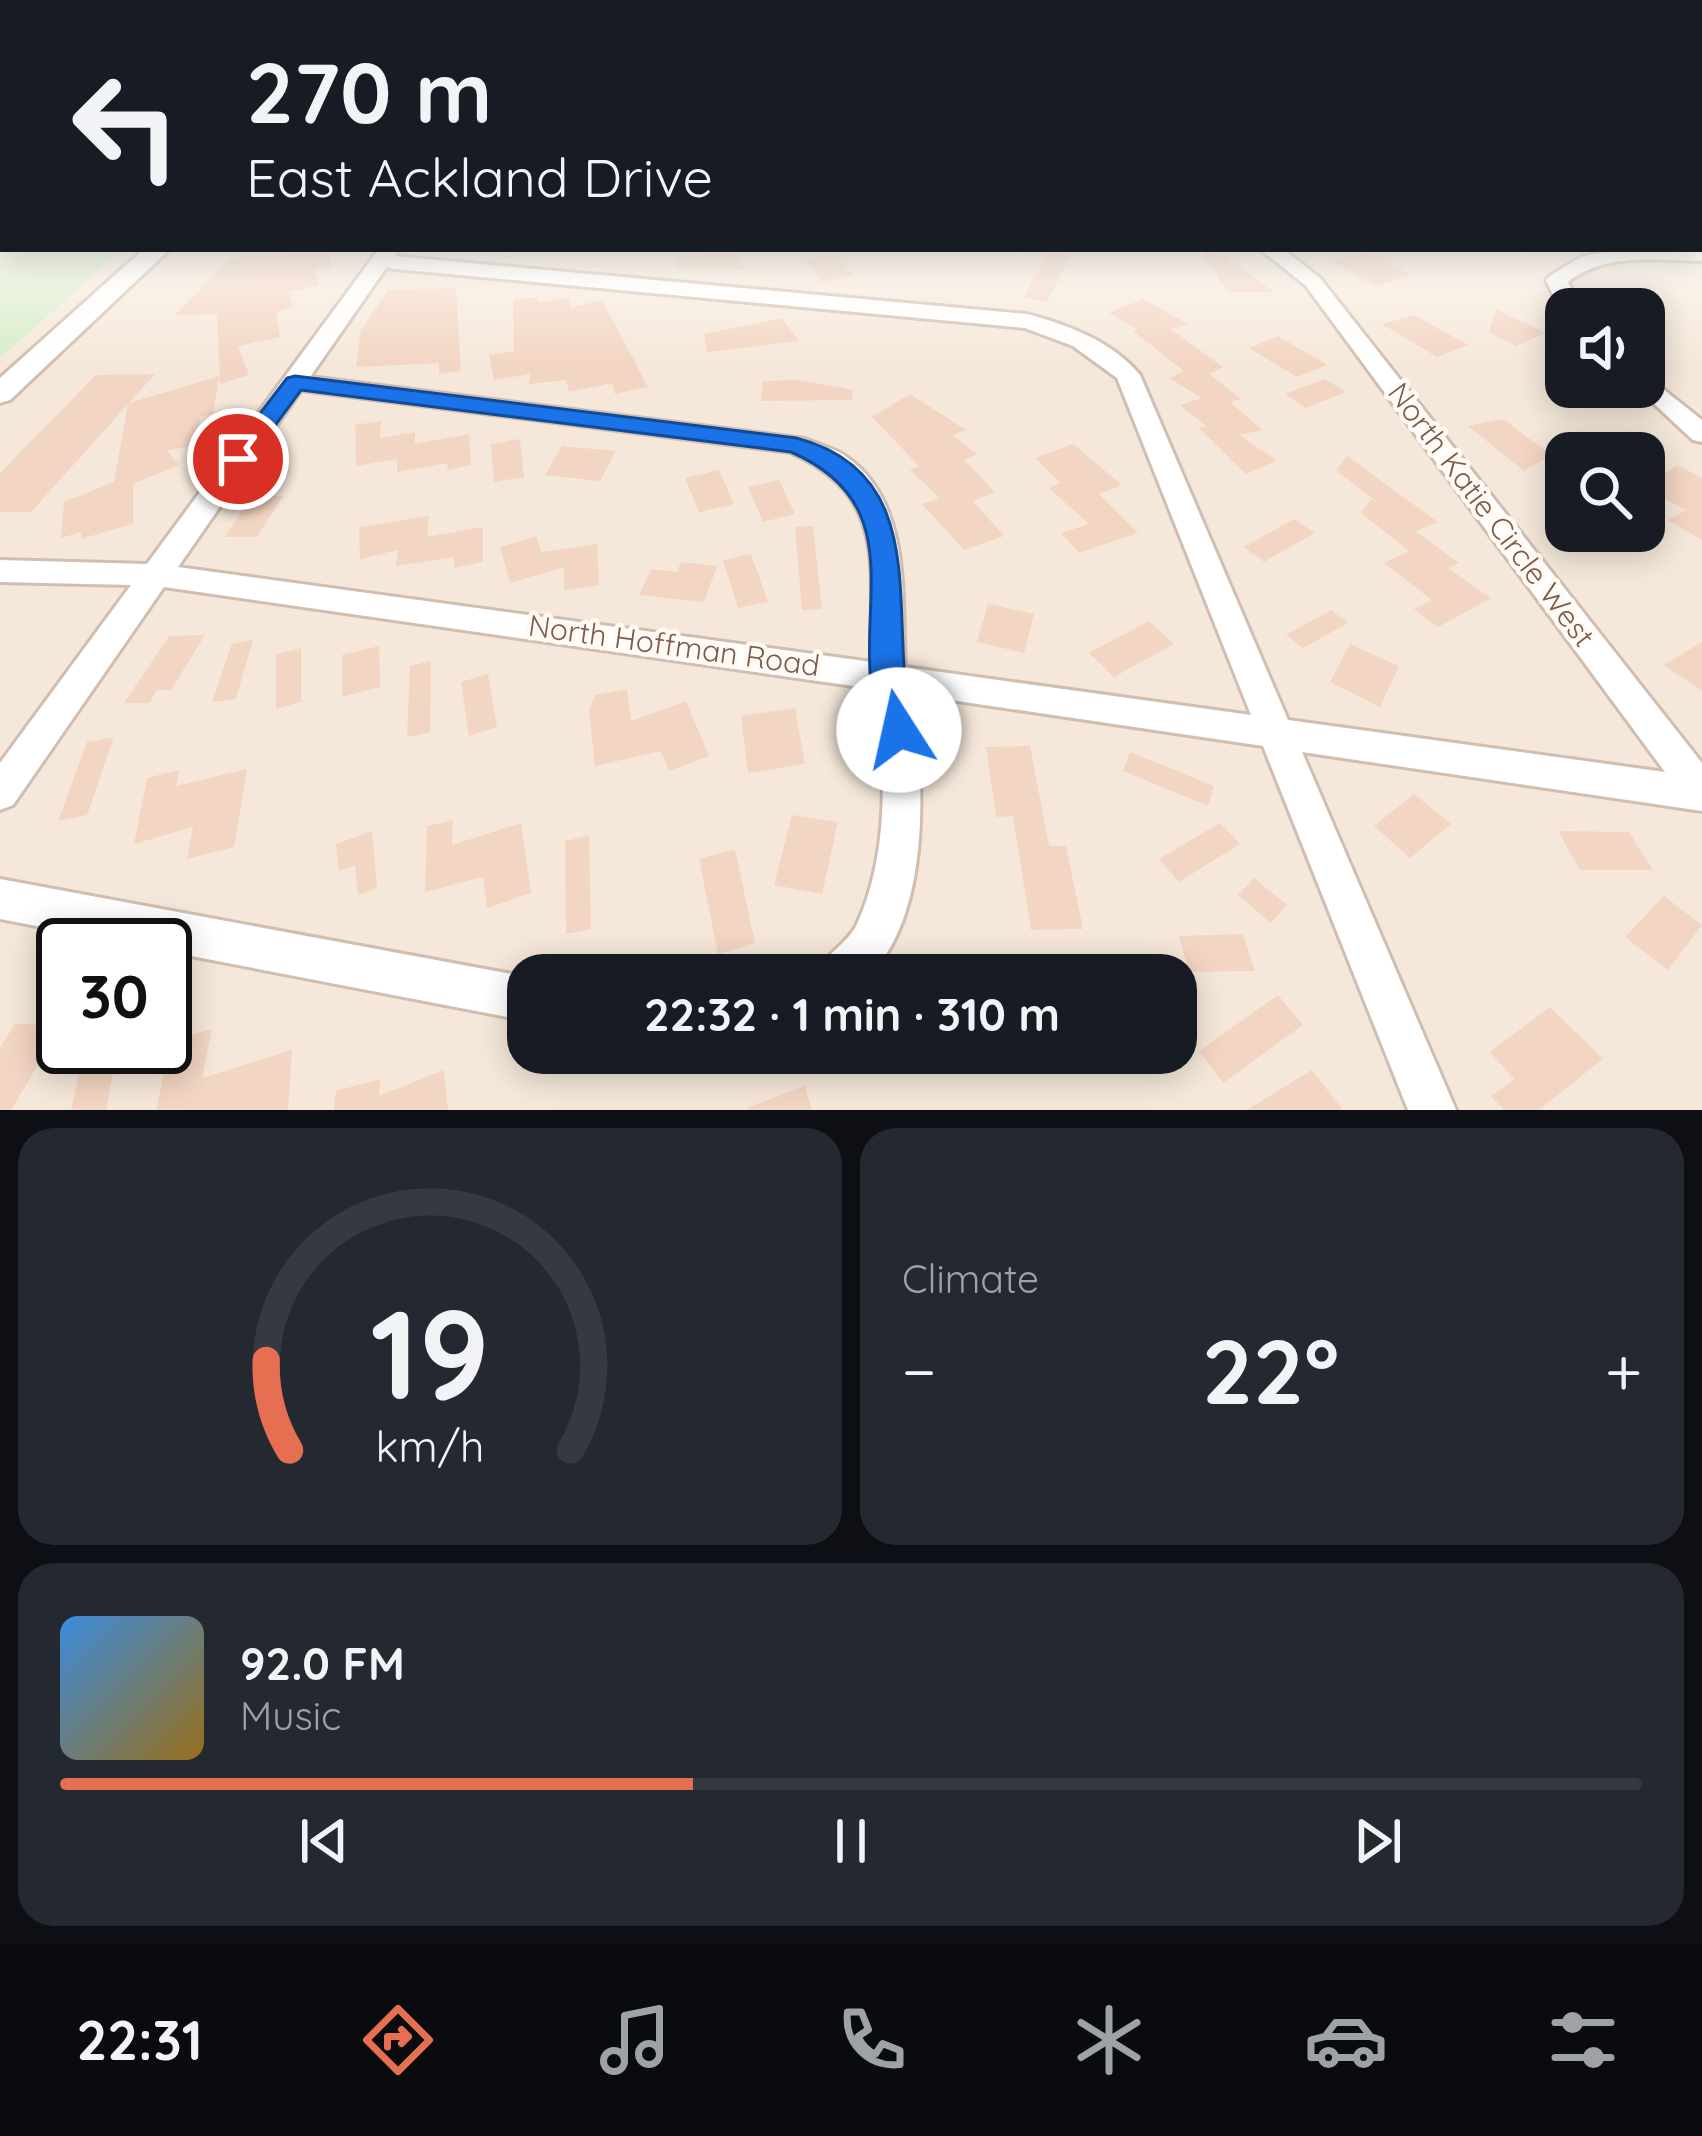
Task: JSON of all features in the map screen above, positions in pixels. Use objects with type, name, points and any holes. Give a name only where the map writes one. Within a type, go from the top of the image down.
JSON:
[{"type":"street","points":[[0,394],[144,262]]},
{"type":"street","points":[[0,793],[380,262]]},
{"type":"street","points":[[451,262],[1027,321],[1081,339],[1128,375],[1432,1110]]},
{"type":"street","name":"North Katie Circle West","points":[[1287,262],[1313,282],[1702,793]]},
{"type":"street","points":[[1561,288],[1557,280],[1571,266],[1593,262]]},
{"type":"street","points":[[295,382],[796,445],[838,463],[867,495],[882,530],[889,677],[899,730],[898,865],[872,943],[860,954]]},
{"type":"street","points":[[1665,400],[1702,434]]},
{"type":"street","name":"North Hoffman Road","points":[[0,571],[152,575],[1702,793]]},
{"type":"street","points":[[0,899],[507,995]]},
{"type":"shaded area","points":[[0,262],[1702,262],[1702,1110],[0,1110]]},
{"type":"green space","points":[[0,262],[109,262],[0,358]]},
{"type":"building","points":[[226,262],[331,262],[332,267],[315,270],[319,285],[288,292],[294,307],[276,312],[280,337],[238,346],[249,375],[220,384],[217,314],[175,315]]},
{"type":"building","points":[[676,262],[741,262],[744,269],[677,269]]},
{"type":"building","points":[[805,262],[841,262],[854,275],[823,282]]},
{"type":"building","points":[[1043,262],[1067,262],[1047,302],[1024,297]]},
{"type":"building","points":[[1208,262],[1233,262],[1274,292],[1227,292]]},
{"type":"building","points":[[1332,262],[1388,262],[1411,274],[1376,287]]},
{"type":"building","points":[[456,288],[461,371],[439,374],[439,363],[356,367],[361,330],[388,290]]},
{"type":"building","points":[[537,297],[538,302],[569,298],[570,308],[602,300],[648,387],[615,394],[612,383],[569,392],[566,380],[529,384],[530,374],[494,380],[489,355],[514,351],[513,300]]},
{"type":"building","points":[[1143,299],[1188,324],[1171,329],[1223,367],[1209,374],[1241,399],[1230,402],[1262,430],[1240,435],[1277,461],[1246,474],[1199,428],[1206,426],[1180,405],[1202,398],[1169,378],[1184,371],[1133,331],[1138,330],[1109,313]]},
{"type":"building","points":[[1496,309],[1545,333],[1516,346],[1489,332]]},
{"type":"building","points":[[1414,315],[1468,345],[1437,357],[1382,324]]},
{"type":"building","points":[[782,318],[799,341],[707,352],[704,334]]},
{"type":"building","points":[[1278,336],[1327,365],[1297,377],[1249,348]]},
{"type":"building","points":[[155,374],[129,403],[219,376],[213,414],[200,417],[196,445],[167,451],[179,465],[133,484],[133,524],[81,539],[81,532],[61,538],[64,502],[114,482],[128,404],[31,512],[0,512],[0,473],[96,375]]},
{"type":"building","points":[[1325,379],[1346,392],[1306,408],[1285,394]]},
{"type":"building","points":[[798,380],[853,390],[852,400],[761,401],[763,381]]},
{"type":"building","points":[[910,394],[966,430],[953,435],[977,454],[964,460],[995,492],[973,501],[1004,536],[964,550],[922,504],[940,498],[910,470],[919,466],[872,417]]},
{"type":"building","points":[[1503,419],[1545,450],[1545,459],[1524,471],[1468,426]]},
{"type":"building","points":[[381,421],[380,438],[415,432],[415,444],[469,434],[471,465],[448,470],[447,463],[397,472],[397,459],[356,466],[355,425]]},
{"type":"building","points":[[520,439],[524,477],[494,482],[491,444]]},
{"type":"building","points":[[1073,444],[1122,485],[1099,494],[1138,533],[1079,553],[1061,533],[1089,524],[1049,488],[1061,483],[1035,458]]},
{"type":"building","points":[[562,446],[616,451],[600,481],[545,475]]},
{"type":"building","points":[[1347,456],[1438,522],[1415,531],[1459,563],[1448,568],[1491,598],[1438,627],[1414,609],[1432,600],[1384,563],[1409,551],[1361,513],[1371,499],[1386,509],[1336,470]]},
{"type":"building","points":[[1677,465],[1702,478],[1702,540],[1668,520],[1686,510],[1665,499],[1665,473]]},
{"type":"building","points":[[719,470],[734,504],[699,512],[685,478]]},
{"type":"building","points":[[779,480],[795,514],[763,522],[748,487]]},
{"type":"building","points":[[252,496],[283,496],[257,537],[225,537]]},
{"type":"building","points":[[429,516],[427,537],[483,527],[483,562],[454,568],[454,557],[396,566],[398,550],[360,559],[359,527]]},
{"type":"building","points":[[1294,519],[1315,533],[1264,562],[1244,547]]},
{"type":"building","points":[[813,526],[822,609],[802,610],[795,527]]},
{"type":"building","points":[[536,536],[541,552],[597,544],[599,585],[564,590],[564,567],[510,583],[500,547]]},
{"type":"building","points":[[751,554],[768,602],[738,608],[723,560]]},
{"type":"building","points":[[681,562],[717,566],[704,602],[639,595],[651,569],[677,572]]},
{"type":"building","points":[[988,604],[1034,614],[1024,653],[977,642]]},
{"type":"building","points":[[1331,610],[1348,623],[1303,648],[1286,635]]},
{"type":"building","points":[[1149,621],[1174,644],[1114,677],[1089,653]]},
{"type":"building","points":[[205,635],[171,690],[157,690],[149,703],[124,703],[169,636]]},
{"type":"building","points":[[253,640],[236,699],[212,702],[232,644]]},
{"type":"building","points":[[1702,642],[1702,691],[1664,665]]},
{"type":"building","points":[[1350,644],[1399,666],[1380,707],[1330,682]]},
{"type":"building","points":[[379,646],[380,687],[342,697],[342,655]]},
{"type":"building","points":[[301,648],[301,702],[276,709],[276,654]]},
{"type":"building","points":[[431,661],[430,732],[407,737],[410,666]]},
{"type":"building","points":[[488,674],[497,727],[469,736],[461,682]]},
{"type":"building","points":[[627,689],[631,721],[686,701],[709,756],[669,771],[661,751],[595,766],[589,710],[595,695]]},
{"type":"building","points":[[795,708],[805,764],[748,773],[741,716]]},
{"type":"building","points":[[114,737],[87,815],[58,821],[87,742]]},
{"type":"building","points":[[1030,746],[1049,846],[1066,846],[1083,929],[1031,930],[1013,816],[996,817],[986,747]]},
{"type":"building","points":[[1130,752],[1214,786],[1208,806],[1123,771]]},
{"type":"building","points":[[247,769],[234,847],[187,859],[193,827],[134,844],[147,778],[179,770],[176,786]]},
{"type":"building","points":[[1414,794],[1451,824],[1410,858],[1374,826]]},
{"type":"building","points":[[792,815],[838,822],[822,894],[774,885]]},
{"type":"building","points":[[453,820],[452,845],[521,823],[531,893],[487,908],[483,877],[425,892],[427,826]]},
{"type":"building","points":[[1220,823],[1240,844],[1179,882],[1159,859]]},
{"type":"building","points":[[372,831],[377,888],[358,895],[355,865],[339,871],[336,844]]},
{"type":"building","points":[[1558,831],[1629,832],[1653,870],[1580,870]]},
{"type":"building","points":[[589,836],[591,929],[566,934],[565,841]]},
{"type":"building","points":[[735,849],[755,943],[718,954],[699,859]]},
{"type":"building","points":[[1254,878],[1287,905],[1271,923],[1238,895]]},
{"type":"building","points":[[1664,896],[1702,925],[1668,970],[1625,937]]},
{"type":"building","points":[[1243,934],[1255,971],[1197,972],[1197,954],[1184,954],[1179,936]]},
{"type":"building","points":[[1278,995],[1303,1025],[1223,1083],[1199,1051]]},
{"type":"building","points":[[1550,1007],[1603,1059],[1539,1110],[1504,1110],[1491,1096],[1514,1079],[1490,1052]]},
{"type":"building","points":[[15,1024],[36,1024],[36,1068],[11,1110],[0,1110],[0,1048]]},
{"type":"building","points":[[212,1029],[202,1078],[292,1050],[288,1110],[156,1110],[164,1074],[192,1074],[192,1034]]},
{"type":"building","points":[[444,1070],[448,1110],[334,1110],[336,1091],[380,1079],[379,1096]]},
{"type":"building","points":[[1312,1070],[1343,1110],[1247,1110]]},
{"type":"building","points":[[79,1074],[113,1074],[106,1110],[71,1110]]},
{"type":"building","points":[[805,1086],[812,1110],[747,1110],[747,1108]]},
{"type":"route","points":[[238,459],[295,382],[796,445],[838,463],[867,495],[882,530],[889,677],[899,730]]}]
